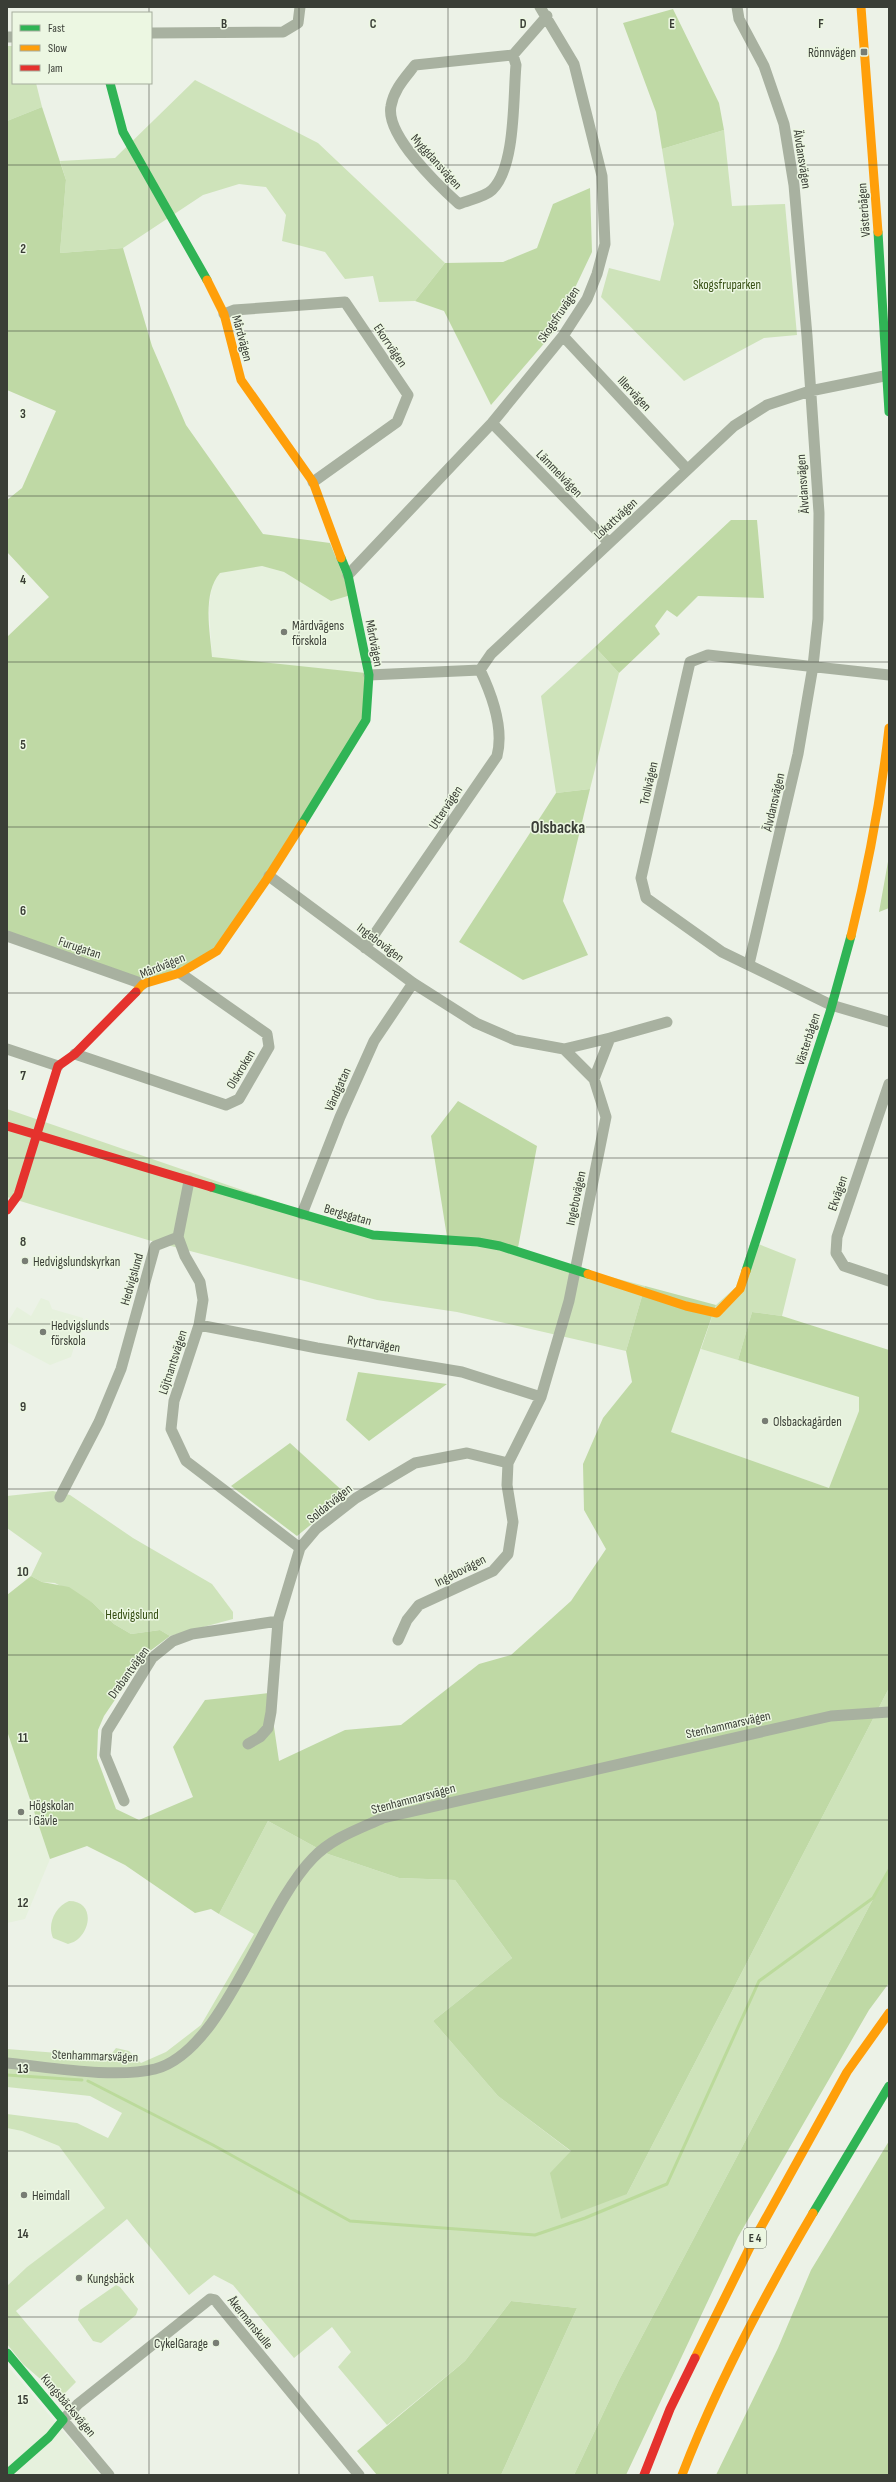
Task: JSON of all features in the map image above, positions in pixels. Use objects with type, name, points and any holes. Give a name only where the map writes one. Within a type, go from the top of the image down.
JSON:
[{"type":"main road","name":"Västerbågen","points":[[861,7],[888,376],[889,412]]},
{"type":"main road","name":"Mårdvägen","points":[[58,1066],[75,1054],[143,984],[180,973],[217,951],[269,876],[366,720],[369,676],[348,575],[313,482],[241,380],[224,314],[197,262],[123,132],[110,84]]},
{"type":"main road","name":"Västerbågen","points":[[686,1306],[717,1312],[740,1288],[831,1005],[853,927],[873,837],[889,728]]},
{"type":"main road","points":[[7,1210],[18,1196],[29,1156],[38,1136],[58,1066]]},
{"type":"main road","name":"Bergsgatan","points":[[7,1126],[372,1234],[478,1242],[500,1246],[575,1268],[686,1306]]},
{"type":"main road","name":"E 4","points":[[644,2475],[670,2409],[751,2245],[847,2072],[889,2013]]},
{"type":"main road","points":[[682,2475],[702,2423],[787,2257],[889,2086]]},
{"type":"main road","name":"Kungsbäcksvägen","points":[[7,2353],[63,2420]]},
{"type":"main road","points":[[7,2474],[49,2437],[63,2420]]},
{"type":"street","points":[[152,33],[283,32],[298,23],[300,7]]},
{"type":"street","name":"Skogsfruvägen","points":[[348,575],[492,423],[563,336],[587,299],[599,266],[605,244],[602,184],[574,64],[547,16],[540,7]]},
{"type":"street","name":"Älvdansvägen","points":[[737,7],[739,19],[764,66],[784,124],[794,185],[819,513],[818,619],[813,666],[798,754],[749,964]]},
{"type":"street","points":[[513,55],[547,16]]},
{"type":"street","name":"Myggdansvägen","points":[[513,55],[516,65],[508,152],[502,177],[492,191],[459,204],[437,185],[397,136],[390,108],[398,86],[415,65],[513,55]]},
{"type":"street","name":"Ekorrvägen","points":[[224,314],[234,310],[345,302],[408,394],[397,422],[313,482]]},
{"type":"street","name":"Illervägen","points":[[563,336],[687,469]]},
{"type":"street","name":"Lokattvägen","points":[[480,670],[491,654],[734,426],[767,405],[810,390],[888,376]]},
{"type":"street","name":"Lämmelvägen","points":[[492,423],[609,543]]},
{"type":"street","name":"Trollvägen","points":[[831,1005],[722,952],[646,898],[641,878],[690,662],[708,655],[889,675]]},
{"type":"street","points":[[369,676],[480,670]]},
{"type":"street","name":"Uttervägen","points":[[366,948],[497,756],[501,742],[489,689],[480,670]]},
{"type":"street","name":"Ingebovägen","points":[[269,876],[413,983],[489,1028],[515,1040],[564,1049],[594,1079],[606,1116],[569,1301],[541,1397],[508,1463],[507,1486],[513,1522],[508,1554],[493,1571],[419,1605],[407,1620],[398,1640]]},
{"type":"street","name":"Furugatan","points":[[7,936],[143,984]]},
{"type":"street","name":"Olskroken","points":[[75,1054],[226,1105],[239,1099],[269,1047],[267,1034],[180,973]]},
{"type":"street","name":"Vändgatan","points":[[302,1214],[340,1117],[374,1041],[413,983]]},
{"type":"street","points":[[831,1005],[889,1022]]},
{"type":"street","points":[[564,1049],[666,1022]]},
{"type":"street","points":[[594,1079],[610,1038]]},
{"type":"street","points":[[7,1049],[58,1066]]},
{"type":"street","name":"Ekvägen","points":[[889,1084],[837,1237],[836,1253],[844,1266],[889,1281]]},
{"type":"street","points":[[178,1237],[189,1180]]},
{"type":"street","name":"Löjtnantsvägen","points":[[178,1237],[185,1256],[200,1282],[203,1300],[199,1325],[174,1401],[171,1430],[186,1461],[300,1548]]},
{"type":"street","name":"Hedvigslund","points":[[60,1497],[99,1422],[121,1369],[155,1246],[178,1237]]},
{"type":"street","name":"Ryttarvägen","points":[[199,1325],[317,1348],[462,1372],[541,1397]]},
{"type":"street","name":"Soldatvägen","points":[[248,1744],[268,1728],[271,1712],[278,1621],[300,1548],[316,1529],[356,1498],[415,1463],[467,1453],[508,1463]]},
{"type":"street","name":"Drabantvägen","points":[[124,1801],[105,1755],[107,1731],[152,1658],[173,1642],[192,1634],[278,1621]]},
{"type":"street","name":"Stenhammarsvägen","points":[[7,2063],[122,2072],[154,2069],[176,2060],[190,2049],[211,2025],[285,1894],[313,1858],[342,1836],[383,1818],[831,1716],[889,1712]]},
{"type":"street","name":"Åkermanskulle","points":[[63,2420],[78,2404],[210,2300],[215,2300],[359,2475]]},
{"type":"street","name":"Kungsbäcksvägen","points":[[63,2420],[109,2475]]},
{"type":"shaded area","name":"Mårdvägens förskola","points":[[262,566],[284,572],[331,601],[351,595],[366,673],[212,658],[209,606],[213,581],[220,573]]},
{"type":"shaded area","name":"Hedvigslunds förskola","points":[[41,1298],[49,1301],[52,1309],[83,1318],[71,1357],[50,1365],[7,1342],[7,1323],[17,1307],[31,1316]]},
{"type":"shaded area","name":"Olsbackagården","points":[[701,1349],[859,1396],[859,1411],[829,1488],[671,1432]]},
{"type":"shaded area","name":"Högskolan i Gävle","points":[[7,1731],[50,1859],[25,1919],[7,1923]]},
{"type":"shaded area","points":[[7,2128],[22,2131],[59,2146],[106,2208],[27,2267],[7,2286]]},
{"type":"shaded area","points":[[7,2365],[100,2475],[7,2475]]},
{"type":"green space","points":[[673,9],[719,103],[724,130],[662,149],[656,112],[623,23]]},
{"type":"green space","points":[[7,46],[12,46],[12,84],[36,84],[42,107],[7,121]]},
{"type":"green space","points":[[195,80],[318,143],[445,263],[415,301],[379,302],[373,276],[345,279],[325,252],[282,241],[286,215],[266,187],[239,184],[203,195],[123,248],[60,253],[66,180],[60,161],[115,158]]},
{"type":"green space","points":[[42,107],[66,180],[60,253],[123,248],[152,346],[186,425],[263,534],[330,543],[351,595],[331,601],[284,572],[262,566],[220,573],[214,582],[209,602],[208,613],[212,657],[366,673],[366,720],[217,951],[143,984],[7,936],[7,637],[49,597],[7,552],[7,500],[22,488],[56,411],[7,390],[7,121]]},
{"type":"green space","name":"Skogsfruparken","points":[[724,130],[732,206],[785,204],[797,335],[764,338],[684,381],[601,297],[609,268],[660,281],[674,224],[662,149]]},
{"type":"green space","points":[[590,188],[592,252],[554,332],[491,405],[444,311],[415,301],[445,263],[503,262],[537,248],[553,204]]},
{"type":"green space","points":[[731,520],[757,520],[764,598],[698,596],[677,617],[667,610],[655,626],[660,634],[619,673],[595,647]]},
{"type":"green space","points":[[595,647],[619,673],[590,789],[556,793],[541,696]]},
{"type":"green space","points":[[590,789],[563,901],[588,955],[523,980],[459,942],[556,793]]},
{"type":"green space","points":[[889,856],[889,908],[879,912]]},
{"type":"green space","points":[[458,1101],[537,1146],[517,1253],[447,1237],[431,1136]]},
{"type":"green space","points":[[7,1109],[373,1235],[478,1242],[645,1286],[626,1351],[457,1312],[377,1300],[148,1240],[7,1197]]},
{"type":"green space","points":[[751,1241],[796,1259],[782,1316],[752,1312],[738,1360],[701,1349],[716,1305],[736,1287]]},
{"type":"green space","points":[[645,1286],[716,1305],[671,1432],[829,1488],[859,1411],[859,1397],[738,1360],[752,1312],[782,1316],[889,1350],[889,1688],[627,2194],[561,2219],[550,2173],[571,2151],[498,2096],[433,2021],[512,1958],[455,1880],[399,1878],[328,1854],[268,1821],[219,1914],[211,1909],[195,1913],[125,1865],[87,1846],[50,1859],[7,1731],[7,1595],[31,1576],[42,1582],[69,1587],[93,1603],[114,1624],[131,1634],[160,1630],[170,1636],[146,1654],[104,1716],[98,1730],[97,1758],[116,1809],[139,1820],[193,1797],[173,1747],[205,1700],[269,1693],[279,1761],[345,1730],[401,1725],[479,1664],[511,1655],[571,1601],[606,1549],[584,1510],[583,1464],[603,1418],[632,1382],[626,1351]]},
{"type":"green space","points":[[358,1372],[447,1384],[369,1441],[346,1420]]},
{"type":"green space","points":[[290,1443],[347,1495],[297,1536],[231,1486]]},
{"type":"green space","points":[[53,1491],[70,1495],[133,1538],[212,1584],[233,1612],[233,1619],[170,1636],[160,1630],[131,1634],[114,1624],[93,1603],[55,1583],[42,1582],[31,1576],[42,1553],[7,1528],[7,1496]]},
{"type":"green space","points":[[889,1688],[889,1869],[619,2380],[574,2475],[501,2475],[577,2308],[511,2301],[465,2361],[387,2425],[338,2367],[351,2352],[332,2327],[294,2358],[233,2285],[214,2275],[189,2295],[127,2219],[16,2311],[76,2382],[61,2397],[23,2364],[7,2344],[7,2286],[27,2267],[105,2208],[59,2146],[22,2131],[7,2128],[7,2114],[77,2123],[108,2138],[122,2113],[90,2096],[7,2087],[7,2049],[109,2057],[116,2048],[129,2051],[141,2063],[166,2052],[201,2025],[254,1934],[219,1914],[268,1821],[328,1854],[399,1878],[455,1880],[512,1958],[433,2021],[498,2096],[627,2194]]},
{"type":"green space","points":[[889,1869],[889,1983],[869,2010],[738,2237],[626,2475],[574,2475],[619,2380]]},
{"type":"green space","points":[[69,1901],[78,1903],[84,1907],[88,1921],[82,1936],[76,1941],[68,1944],[53,1938],[51,1927],[56,1912],[60,1907]]},
{"type":"green space","points":[[889,2141],[889,2475],[716,2475],[778,2348],[811,2270]]},
{"type":"green space","points":[[116,2285],[120,2287],[138,2309],[136,2315],[101,2343],[93,2341],[78,2320],[80,2310]]},
{"type":"green space","points":[[511,2301],[577,2308],[501,2475],[377,2475],[357,2451],[465,2361]]},
{"type":"waterway","points":[[88,2081],[213,2145],[350,2221],[535,2235],[585,2218],[667,2184],[759,1981],[873,1898],[889,1870]]},
{"type":"waterway","points":[[7,2075],[82,2080]]},
{"type":"traffic: fast","points":[[110,84],[123,132],[207,280]]},
{"type":"traffic: fast","points":[[878,232],[889,412]]},
{"type":"traffic: fast","points":[[302,824],[366,720],[369,675],[348,575],[341,558]]},
{"type":"traffic: fast","points":[[746,1271],[830,1012],[851,936]]},
{"type":"traffic: fast","points":[[211,1187],[373,1235],[478,1242],[500,1246],[588,1274]]},
{"type":"traffic: fast","points":[[813,2213],[889,2086]]},
{"type":"traffic: fast","points":[[7,2353],[63,2420],[49,2437],[7,2474]]},
{"type":"traffic: slow","points":[[861,7],[878,232]]},
{"type":"traffic: slow","points":[[207,280],[224,314],[241,380],[313,482],[341,558]]},
{"type":"traffic: slow","points":[[851,936],[873,833],[889,728]]},
{"type":"traffic: slow","points":[[136,992],[143,984],[180,973],[217,951],[269,876],[302,824]]},
{"type":"traffic: slow","points":[[588,1274],[686,1306],[717,1313],[740,1289],[746,1271]]},
{"type":"traffic: slow","points":[[695,2358],[751,2245],[847,2072],[889,2013]]},
{"type":"traffic: slow","points":[[682,2475],[710,2407],[742,2341],[813,2213]]},
{"type":"traffic: jam","points":[[7,1210],[18,1195],[58,1066],[75,1054],[136,992]]},
{"type":"traffic: jam","points":[[7,1126],[211,1187]]},
{"type":"traffic: jam","points":[[644,2475],[670,2409],[695,2358]]},
{"type":"place","name":"Rönnvägen","points":[[864,52]]},
{"type":"place","name":"Mårdvägens förskola","points":[[284,632]]},
{"type":"place","name":"Hedvigslundskyrkan","points":[[25,1261]]},
{"type":"place","name":"Hedvigslunds förskola","points":[[43,1332]]},
{"type":"place","name":"Olsbackagården","points":[[765,1421]]},
{"type":"place","name":"Högskolan i Gävle","points":[[21,1812]]},
{"type":"place","name":"Heimdall","points":[[24,2195]]},
{"type":"place","name":"Kungsbäck","points":[[79,2278]]},
{"type":"place","name":"CykelGarage","points":[[216,2343]]},
{"type":"district","name":"Olsbacka","points":[[558,827]]}]
